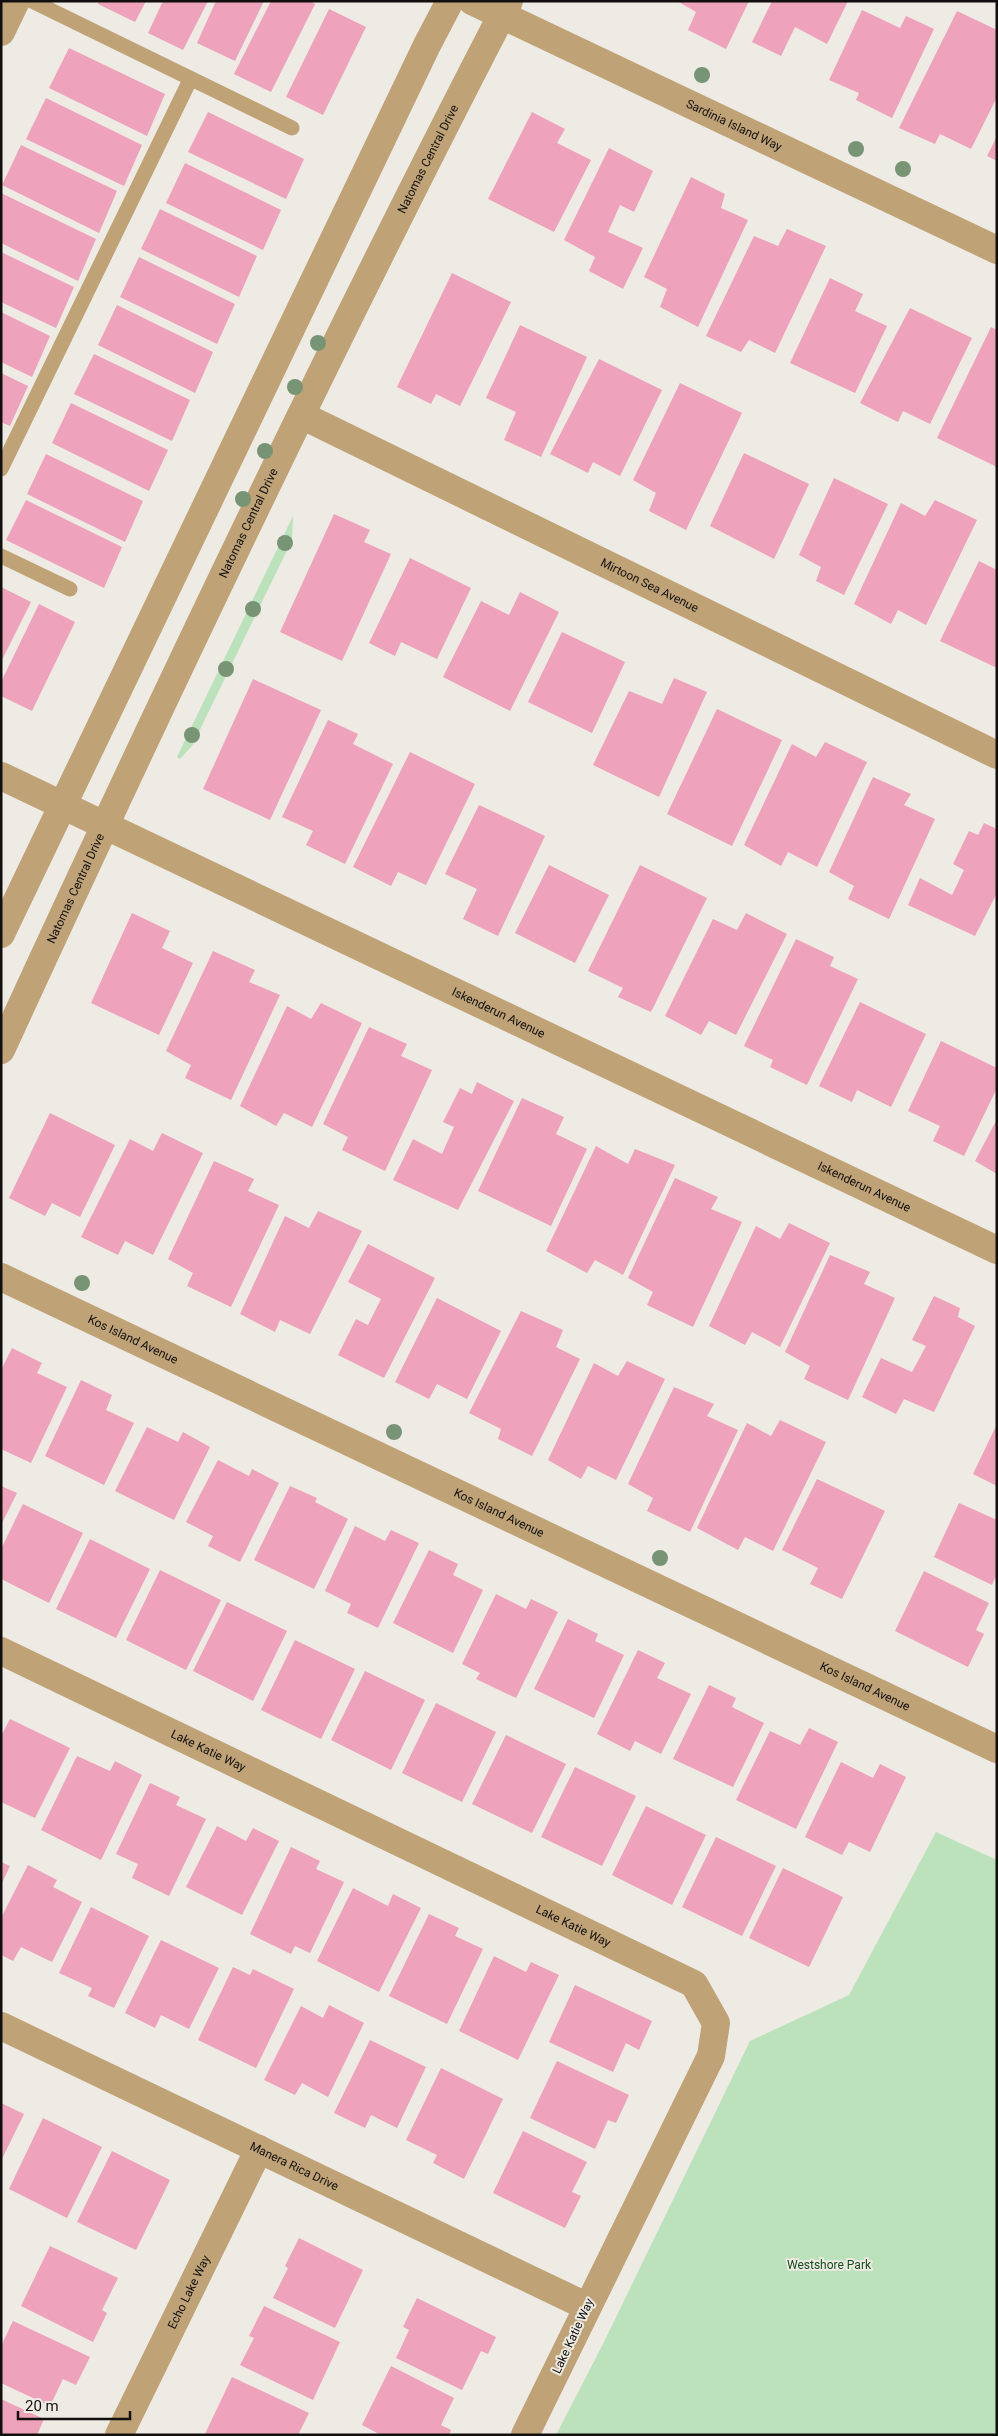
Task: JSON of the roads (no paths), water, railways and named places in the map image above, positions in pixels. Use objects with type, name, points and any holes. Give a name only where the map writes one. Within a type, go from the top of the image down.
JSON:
[{"type":"street","points":[[1,32],[16,1]]},
{"type":"street","points":[[1,934],[64,806],[427,45],[450,1]]},
{"type":"street","name":"Sardinia Island Way","points":[[472,1],[505,9],[997,250]]},
{"type":"street","name":"Natomas Central Drive","points":[[1,1050],[302,415],[505,9]]},
{"type":"street","name":"Mirtoon Sea Avenue","points":[[302,415],[997,755]]},
{"type":"street","name":"Iskenderun Avenue","points":[[1,776],[997,1250]]},
{"type":"street","name":"Kos Island Avenue","points":[[1,1277],[997,1749]]},
{"type":"street","name":"Lake Katie Way","points":[[1,1651],[694,1984],[716,2023],[711,2056],[586,2306],[545,2398],[525,2435]]},
{"type":"street","name":"Manera Rica Drive","points":[[1,2026],[586,2306]]},
{"type":"street","name":"Echo Lake Way","points":[[119,2435],[259,2149]]},
{"type":"lane","points":[[32,1],[190,80],[292,128]]},
{"type":"lane","points":[[1,469],[190,80]]},
{"type":"lane","points":[[1,556],[70,589]]},
{"type":"park label","name":"Westshore Park","points":[[829,2265]]}]
